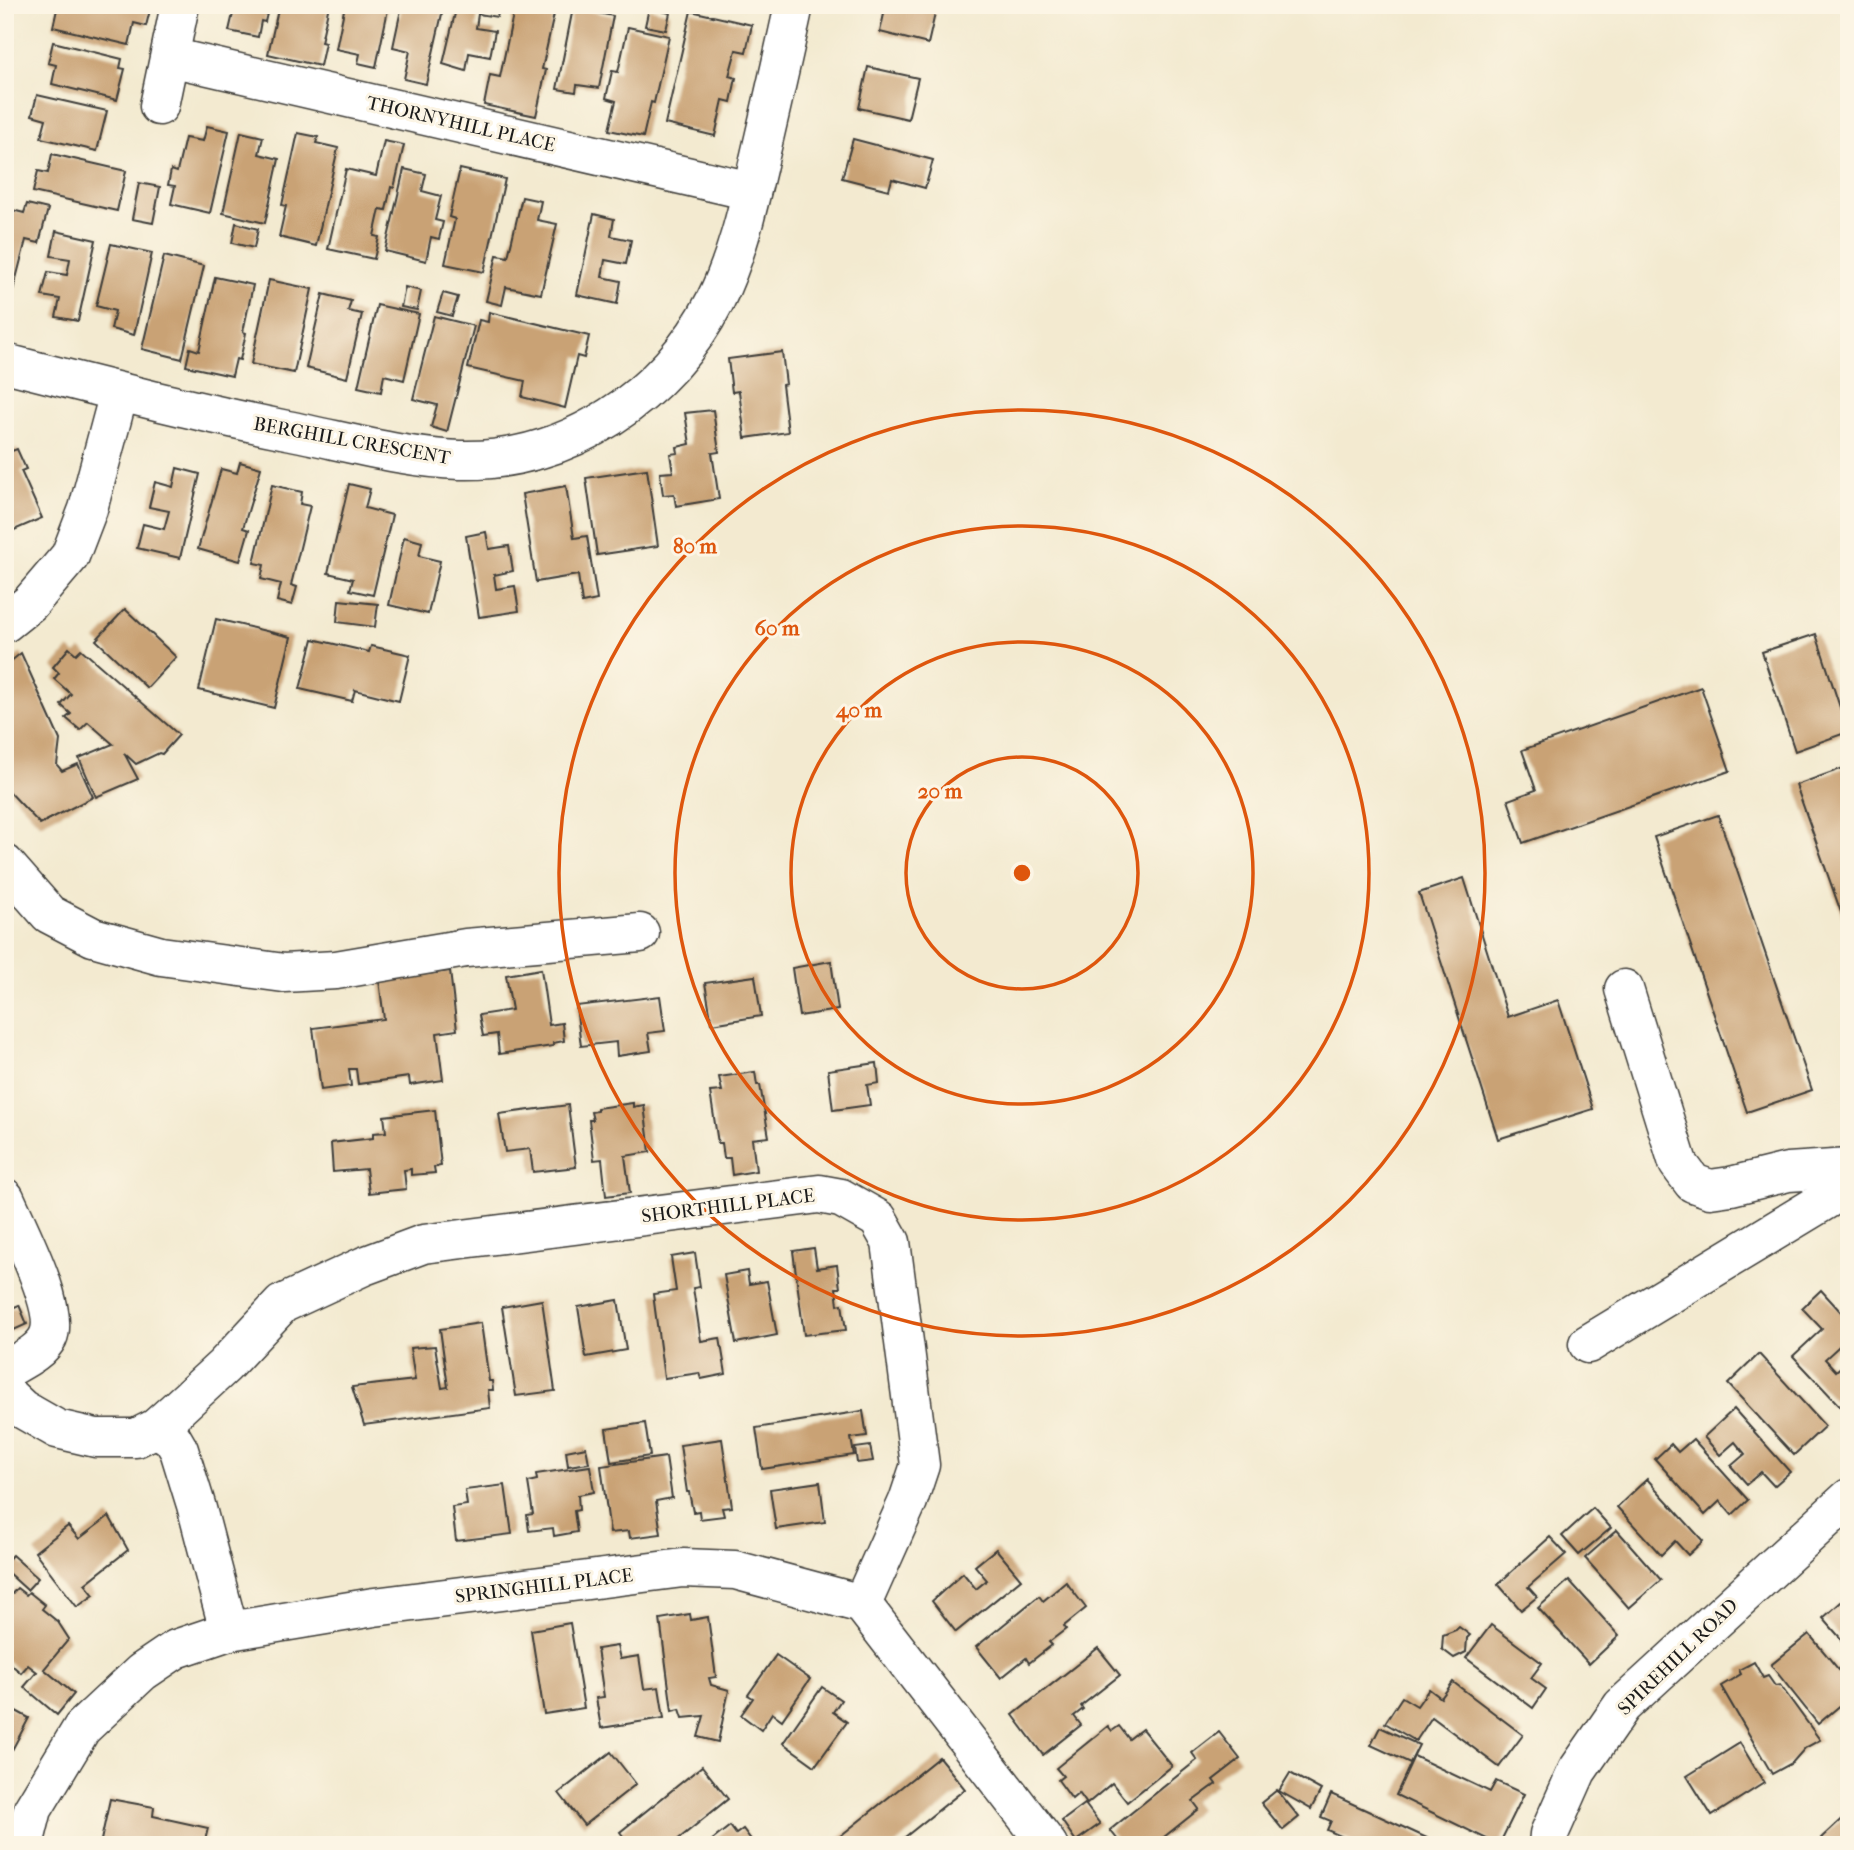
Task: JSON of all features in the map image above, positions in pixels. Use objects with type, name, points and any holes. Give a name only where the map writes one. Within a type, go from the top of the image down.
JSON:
[{"type":"street","points":[[159,106],[180,5]]},
{"type":"street","name":"BERGHILL CRESCENT","points":[[5,363],[228,418],[405,454],[460,460],[492,458],[551,445],[595,426],[634,402],[672,366],[698,330],[720,290],[730,267],[751,191],[794,5]]},
{"type":"street","name":"THORNYHILL PLACE","points":[[170,57],[751,191]]},
{"type":"street","points":[[5,623],[30,603],[70,556],[88,509],[118,393]]},
{"type":"street","points":[[5,864],[50,914],[93,937],[160,956],[270,971],[336,971],[466,948],[640,933]]},
{"type":"street","points":[[1624,989],[1678,1163],[1693,1183],[1710,1189],[1788,1172],[1849,1168]]},
{"type":"street","points":[[1588,1344],[1849,1186]]},
{"type":"street","name":"SHORTHILL PLACE","points":[[156,1428],[224,1366],[282,1304],[364,1266],[423,1244],[819,1194],[841,1198],[878,1219],[891,1242],[920,1465],[908,1501],[862,1604]]},
{"type":"street","points":[[5,1198],[48,1298],[51,1330],[40,1349],[5,1370]]},
{"type":"street","points":[[5,1393],[22,1409],[42,1422],[74,1434],[136,1438],[156,1428],[172,1438],[179,1450],[196,1505],[229,1631]]},
{"type":"street","name":"SPIREHILL ROAD","points":[[1548,1845],[1549,1834],[1577,1771],[1622,1706],[1849,1498]]},
{"type":"street","name":"SPRINGHILL PLACE","points":[[24,1845],[33,1809],[82,1728],[142,1672],[176,1649],[229,1631],[374,1607],[683,1569],[735,1570],[862,1604]]},
{"type":"street","points":[[862,1604],[1048,1845]]},
{"type":"building","points":[[58,5],[151,6],[146,26],[134,23],[129,45],[53,27]]},
{"type":"building","points":[[235,5],[269,5],[265,22],[261,21],[258,37],[229,31]]},
{"type":"building","points":[[279,5],[329,5],[321,42],[325,43],[320,66],[268,54]]},
{"type":"building","points":[[345,5],[389,5],[376,67],[358,63],[360,54],[336,49]]},
{"type":"building","points":[[402,5],[444,5],[426,84],[404,79],[410,51],[393,47]]},
{"type":"building","points":[[457,5],[501,5],[497,17],[478,14],[476,28],[495,31],[490,57],[469,53],[466,71],[443,64]]},
{"type":"building","points":[[515,5],[556,5],[542,69],[546,70],[536,116],[484,105],[490,75],[500,77]]},
{"type":"building","points":[[886,5],[937,5],[928,44],[880,32]]},
{"type":"building","points":[[573,8],[613,16],[599,88],[577,85],[576,92],[557,89]]},
{"type":"building","points":[[649,8],[670,13],[666,30],[645,26]]},
{"type":"building","points":[[691,11],[752,25],[746,52],[736,50],[729,76],[736,78],[731,102],[723,100],[715,136],[665,124]]},
{"type":"building","points":[[628,27],[669,36],[654,103],[651,102],[643,137],[609,130],[616,101],[606,98],[612,71],[618,72]]},
{"type":"building","points":[[53,42],[122,59],[120,68],[125,69],[117,100],[52,84],[56,65],[48,63]]},
{"type":"building","points":[[868,67],[918,78],[908,119],[859,108]]},
{"type":"building","points":[[37,95],[107,111],[97,151],[41,138],[46,119],[32,115]]},
{"type":"building","points":[[207,126],[229,131],[210,213],[171,204],[175,186],[168,185],[171,170],[177,172],[185,138],[203,141]]},
{"type":"building","points":[[241,132],[263,137],[259,154],[279,159],[265,223],[223,213]]},
{"type":"building","points":[[298,133],[318,137],[316,143],[338,148],[316,246],[279,237],[286,206],[282,205]]},
{"type":"building","points":[[853,139],[933,160],[925,188],[892,179],[889,190],[842,178]]},
{"type":"building","points":[[384,141],[404,145],[386,210],[380,209],[374,236],[379,237],[374,259],[328,249],[346,169],[376,176]]},
{"type":"building","points":[[52,154],[126,171],[117,211],[33,192],[38,171],[48,173]]},
{"type":"building","points":[[404,169],[426,174],[422,191],[441,196],[435,220],[443,222],[439,239],[431,237],[426,261],[385,251]]},
{"type":"building","points":[[460,169],[505,179],[484,272],[445,264],[455,219],[449,217]]},
{"type":"building","points":[[139,183],[160,187],[153,223],[132,219]]},
{"type":"building","points":[[522,197],[541,201],[537,220],[557,224],[541,294],[506,287],[502,305],[486,301],[497,255],[508,257]]},
{"type":"building","points":[[27,204],[48,209],[39,243],[26,240],[9,306],[5,306],[5,208],[24,213]]},
{"type":"building","points":[[594,214],[614,219],[611,236],[631,240],[626,264],[605,260],[602,277],[621,281],[617,304],[577,295]]},
{"type":"building","points":[[236,223],[258,229],[254,248],[232,243]]},
{"type":"building","points":[[56,231],[96,240],[78,321],[56,317],[60,299],[42,296],[48,272],[67,275],[70,259],[51,256]]},
{"type":"building","points":[[111,244],[152,253],[134,335],[111,329],[115,311],[96,306]]},
{"type":"building","points":[[164,256],[204,266],[182,359],[142,349]]},
{"type":"building","points":[[215,277],[253,285],[240,360],[236,359],[232,376],[186,366],[190,348],[199,351]]},
{"type":"building","points":[[269,280],[312,289],[294,373],[251,364]]},
{"type":"building","points":[[405,287],[421,291],[417,310],[401,307]]},
{"type":"building","points":[[443,293],[458,297],[452,316],[437,312]]},
{"type":"building","points":[[323,294],[351,301],[348,311],[362,314],[347,378],[306,368]]},
{"type":"building","points":[[377,305],[419,314],[404,380],[384,375],[381,392],[358,387]]},
{"type":"building","points":[[489,312],[589,336],[584,358],[577,356],[565,408],[522,397],[525,381],[468,368],[479,320],[488,322]]},
{"type":"building","points":[[434,316],[474,326],[447,432],[431,427],[437,405],[413,399]]},
{"type":"building","points":[[782,352],[786,384],[782,385],[788,432],[745,438],[739,391],[732,392],[728,359]]},
{"type":"building","points":[[713,410],[719,452],[712,453],[719,499],[676,506],[674,494],[663,495],[660,473],[673,472],[670,454],[678,453],[677,447],[690,444],[685,413]]},
{"type":"building","points":[[5,435],[12,451],[17,449],[26,469],[21,471],[42,518],[5,534]]},
{"type":"building","points":[[240,462],[261,468],[243,528],[249,530],[240,561],[198,549],[221,469],[237,473]]},
{"type":"building","points":[[177,468],[200,474],[180,558],[137,548],[143,524],[164,529],[169,511],[149,507],[155,482],[173,487]]},
{"type":"building","points":[[647,469],[658,546],[597,555],[586,478]]},
{"type":"building","points":[[349,484],[370,489],[365,508],[392,515],[373,595],[350,590],[353,579],[328,573]]},
{"type":"building","points":[[272,485],[302,492],[300,504],[310,506],[291,585],[297,587],[292,605],[277,601],[281,584],[261,579],[264,565],[254,563]]},
{"type":"building","points":[[566,486],[574,538],[587,536],[597,600],[582,603],[578,575],[536,582],[522,494]]},
{"type":"building","points":[[486,532],[489,549],[509,546],[513,571],[494,575],[496,589],[515,586],[519,611],[479,617],[466,536]]},
{"type":"building","points":[[404,537],[422,542],[419,556],[440,561],[428,614],[389,605]]},
{"type":"building","points":[[339,600],[378,604],[375,627],[337,622]]},
{"type":"building","points":[[125,609],[176,657],[147,688],[96,640]]},
{"type":"building","points":[[216,619],[291,637],[274,708],[199,690]]},
{"type":"building","points":[[1816,634],[1848,732],[1795,751],[1762,652]]},
{"type":"building","points":[[313,639],[369,652],[371,646],[410,655],[399,701],[355,690],[352,701],[300,689]]},
{"type":"building","points":[[69,648],[76,654],[81,649],[179,735],[162,754],[136,764],[124,753],[138,779],[96,797],[79,758],[113,744],[88,722],[80,730],[66,718],[71,714],[61,705],[71,694],[54,679],[59,673],[53,667]]},
{"type":"building","points":[[21,653],[60,740],[57,765],[62,771],[78,764],[93,797],[40,824],[5,787],[5,666]]},
{"type":"building","points":[[1701,687],[1730,771],[1523,843],[1508,800],[1536,790],[1522,750]]},
{"type":"building","points":[[1849,766],[1849,932],[1848,932],[1796,785]]},
{"type":"building","points":[[1718,815],[1812,1090],[1747,1112],[1654,837]]},
{"type":"building","points":[[1464,878],[1508,1017],[1558,1000],[1593,1109],[1498,1139],[1419,893]]},
{"type":"building","points":[[831,961],[838,1010],[799,1016],[792,968]]},
{"type":"building","points":[[541,969],[549,1025],[562,1023],[564,1041],[553,1043],[553,1046],[499,1054],[497,1034],[483,1036],[479,1015],[512,1010],[506,975]]},
{"type":"building","points":[[450,971],[457,1030],[437,1033],[443,1080],[410,1085],[409,1077],[358,1084],[356,1069],[349,1069],[351,1086],[321,1090],[313,1028],[384,1019],[379,980]]},
{"type":"building","points":[[755,976],[761,1016],[712,1024],[705,983]]},
{"type":"building","points":[[660,996],[665,1031],[648,1033],[651,1051],[617,1056],[616,1042],[581,1046],[576,1006]]},
{"type":"building","points":[[877,1063],[879,1083],[867,1085],[870,1105],[833,1110],[828,1070]]},
{"type":"building","points":[[755,1072],[757,1085],[760,1085],[769,1137],[752,1139],[756,1171],[732,1175],[730,1158],[724,1158],[722,1143],[718,1143],[710,1092],[722,1091],[719,1077]]},
{"type":"building","points":[[633,1103],[633,1107],[644,1105],[650,1152],[625,1156],[630,1193],[606,1196],[602,1159],[594,1160],[589,1120],[593,1120],[591,1112],[597,1111],[597,1108]]},
{"type":"building","points":[[568,1105],[576,1167],[533,1172],[530,1149],[505,1152],[499,1114]]},
{"type":"building","points":[[435,1110],[441,1166],[434,1167],[435,1173],[411,1175],[411,1169],[404,1170],[406,1189],[369,1193],[366,1169],[333,1172],[331,1143],[373,1138],[373,1133],[386,1132],[384,1116]]},
{"type":"building","points":[[814,1248],[817,1268],[837,1265],[840,1288],[836,1288],[838,1305],[842,1304],[846,1330],[804,1335],[793,1251]]},
{"type":"building","points":[[695,1253],[700,1287],[693,1288],[701,1341],[720,1338],[726,1374],[701,1379],[699,1373],[664,1378],[653,1294],[676,1291],[671,1257]]},
{"type":"building","points":[[747,1271],[749,1284],[767,1281],[777,1335],[736,1343],[724,1275]]},
{"type":"building","points":[[1821,1290],[1849,1321],[1849,1337],[1825,1359],[1836,1371],[1849,1360],[1849,1416],[1793,1356],[1822,1329],[1802,1308]]},
{"type":"building","points":[[542,1300],[555,1391],[516,1396],[502,1307]]},
{"type":"building","points":[[618,1300],[626,1350],[586,1357],[578,1307]]},
{"type":"building","points":[[19,1305],[27,1324],[5,1334],[5,1311]]},
{"type":"building","points":[[481,1323],[489,1381],[492,1381],[493,1390],[488,1390],[490,1408],[364,1425],[352,1387],[415,1380],[410,1348],[435,1346],[442,1388],[448,1387],[440,1329]]},
{"type":"building","points":[[1759,1354],[1825,1426],[1794,1455],[1728,1384]]},
{"type":"building","points":[[1734,1409],[1790,1472],[1774,1486],[1761,1472],[1747,1484],[1731,1466],[1745,1454],[1735,1442],[1720,1455],[1704,1437]]},
{"type":"building","points":[[863,1411],[867,1436],[851,1438],[854,1455],[762,1469],[756,1428]]},
{"type":"building","points":[[645,1423],[650,1456],[611,1462],[606,1429]]},
{"type":"building","points":[[722,1439],[732,1507],[722,1508],[724,1516],[700,1519],[699,1511],[693,1512],[687,1492],[680,1445]]},
{"type":"building","points":[[1693,1439],[1748,1500],[1732,1515],[1720,1501],[1705,1515],[1655,1459],[1671,1444],[1678,1452]]},
{"type":"building","points":[[870,1446],[873,1461],[857,1463],[855,1448]]},
{"type":"building","points":[[586,1447],[589,1463],[568,1466],[566,1451]]},
{"type":"building","points":[[666,1457],[672,1498],[656,1501],[661,1534],[630,1538],[629,1531],[610,1533],[601,1466]]},
{"type":"building","points":[[590,1466],[594,1492],[578,1495],[579,1510],[574,1511],[577,1532],[554,1536],[553,1528],[529,1531],[527,1515],[533,1514],[528,1482],[537,1480],[536,1474]]},
{"type":"building","points":[[1647,1479],[1703,1541],[1688,1555],[1675,1541],[1661,1555],[1617,1507]]},
{"type":"building","points":[[820,1482],[825,1522],[776,1529],[770,1489]]},
{"type":"building","points":[[505,1485],[512,1534],[456,1541],[452,1507],[467,1505],[465,1490]]},
{"type":"building","points":[[1593,1508],[1611,1528],[1579,1555],[1562,1536]]},
{"type":"building","points":[[109,1516],[128,1550],[85,1584],[94,1595],[77,1607],[35,1552],[68,1526],[79,1539]]},
{"type":"building","points":[[1617,1530],[1661,1580],[1629,1608],[1585,1558]]},
{"type":"building","points":[[1550,1537],[1566,1554],[1528,1587],[1537,1597],[1521,1610],[1498,1584]]},
{"type":"building","points":[[996,1549],[1021,1579],[956,1632],[932,1601],[963,1573],[976,1589],[987,1580],[975,1566]]},
{"type":"building","points":[[12,1555],[38,1578],[27,1590],[5,1570],[5,1563]]},
{"type":"building","points":[[1569,1580],[1619,1636],[1589,1664],[1538,1608]]},
{"type":"building","points":[[1066,1582],[1086,1608],[1049,1642],[1052,1645],[1029,1663],[1026,1658],[1001,1678],[976,1647],[1039,1596],[1043,1601]]},
{"type":"building","points":[[17,1588],[26,1595],[29,1592],[45,1605],[42,1609],[58,1622],[69,1639],[44,1669],[74,1694],[57,1715],[24,1687],[37,1672],[28,1665],[21,1673],[5,1659],[5,1591],[10,1596]]},
{"type":"building","points":[[1849,1595],[1849,1648],[1823,1618]]},
{"type":"building","points":[[690,1614],[691,1620],[708,1617],[716,1677],[709,1678],[711,1685],[729,1690],[718,1742],[698,1737],[704,1716],[683,1718],[680,1709],[672,1711],[660,1619]]},
{"type":"building","points":[[570,1623],[584,1708],[544,1714],[531,1630]]},
{"type":"building","points":[[1491,1625],[1542,1663],[1531,1678],[1546,1689],[1533,1708],[1466,1658]]},
{"type":"building","points":[[1459,1627],[1470,1635],[1467,1638],[1466,1652],[1454,1658],[1442,1649],[1443,1635]]},
{"type":"building","points":[[1809,1634],[1849,1682],[1849,1698],[1818,1724],[1771,1665]]},
{"type":"building","points":[[617,1646],[620,1659],[639,1656],[644,1689],[659,1687],[664,1718],[601,1728],[596,1698],[604,1697],[597,1649]]},
{"type":"building","points":[[1098,1648],[1120,1675],[1081,1706],[1083,1709],[1074,1716],[1081,1725],[1043,1755],[1013,1715]]},
{"type":"building","points":[[776,1655],[810,1679],[782,1720],[772,1713],[761,1730],[741,1715],[753,1698],[748,1695]]},
{"type":"building","points":[[1754,1662],[1763,1678],[1768,1676],[1775,1686],[1780,1685],[1820,1740],[1805,1748],[1792,1763],[1772,1774],[1721,1686],[1741,1674],[1739,1670]]},
{"type":"building","points":[[1453,1682],[1523,1735],[1499,1767],[1432,1717],[1416,1741],[1385,1723],[1402,1697],[1417,1706],[1429,1689],[1441,1698]]},
{"type":"building","points":[[822,1687],[841,1700],[833,1712],[847,1722],[815,1766],[783,1743]]},
{"type":"building","points":[[5,1705],[29,1718],[11,1752],[5,1749]]},
{"type":"building","points":[[1108,1726],[1112,1731],[1119,1726],[1129,1739],[1142,1729],[1172,1766],[1127,1802],[1112,1783],[1087,1804],[1079,1793],[1072,1799],[1058,1780],[1063,1776],[1056,1768]]},
{"type":"building","points":[[1380,1727],[1419,1745],[1410,1763],[1371,1745]]},
{"type":"building","points":[[1219,1732],[1240,1759],[1213,1780],[1216,1784],[1193,1801],[1199,1809],[1154,1845],[1122,1845],[1110,1830],[1197,1760],[1192,1753]]},
{"type":"building","points":[[1740,1743],[1764,1783],[1712,1816],[1687,1776]]},
{"type":"building","points":[[611,1752],[636,1784],[584,1825],[559,1793]]},
{"type":"building","points":[[1414,1756],[1490,1792],[1496,1781],[1524,1794],[1499,1845],[1396,1795]]},
{"type":"building","points":[[939,1757],[965,1789],[895,1845],[829,1845]]},
{"type":"building","points":[[702,1766],[728,1799],[671,1845],[630,1845],[620,1832]]},
{"type":"building","points":[[1290,1773],[1321,1790],[1311,1809],[1279,1791]]},
{"type":"building","points":[[1277,1790],[1299,1817],[1283,1830],[1261,1803]]},
{"type":"building","points":[[1331,1794],[1442,1845],[1351,1845],[1352,1841],[1327,1830],[1331,1821],[1321,1817]]},
{"type":"building","points":[[110,1799],[154,1807],[153,1816],[208,1828],[204,1845],[100,1845]]},
{"type":"building","points":[[1085,1804],[1100,1824],[1076,1841],[1062,1821]]},
{"type":"building","points":[[1849,1812],[1849,1845],[1828,1845],[1821,1838]]},
{"type":"building","points":[[730,1826],[736,1834],[743,1829],[755,1845],[706,1845]]}]
